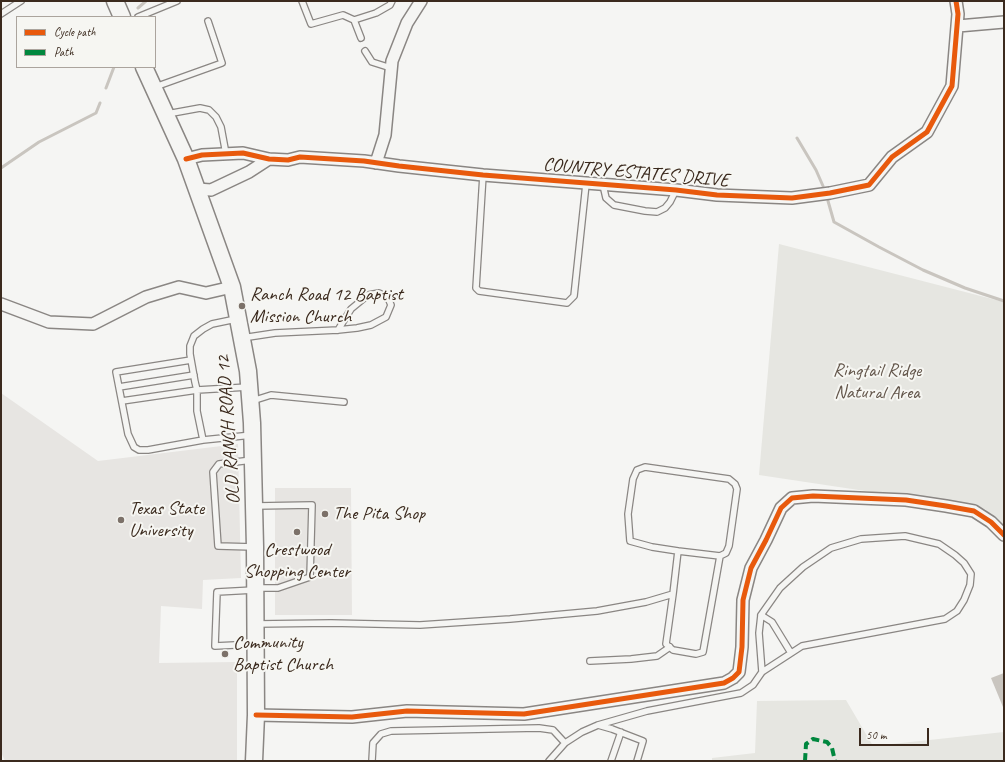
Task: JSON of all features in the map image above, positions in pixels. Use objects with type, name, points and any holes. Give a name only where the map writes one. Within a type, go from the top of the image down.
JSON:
[{"type":"main road","points":[[115,1],[122,16]]},
{"type":"main road","name":"OLD RANCH ROAD 12","points":[[144,68],[186,158],[232,287],[248,371],[252,435],[255,547],[254,589],[256,624],[256,715],[254,761]]},
{"type":"street","points":[[376,163],[385,135],[392,61],[407,23],[421,1]]},
{"type":"street","name":"COUNTRY ESTATES DRIVE","points":[[186,158],[202,155],[243,153],[269,159],[288,160],[300,157],[338,159],[483,175],[586,184],[676,190],[717,195],[792,198],[830,193],[870,185],[892,157],[927,132],[952,86],[958,26],[956,1]]},
{"type":"street","points":[[958,26],[1004,22]]},
{"type":"street","points":[[197,189],[211,190],[249,172],[269,159]]},
{"type":"street","points":[[1,304],[49,322],[93,324],[146,297],[179,287],[206,293],[232,287]]},
{"type":"street","points":[[256,715],[352,717],[407,711],[524,714],[724,683],[733,678],[739,672],[742,647],[743,600],[751,568],[781,508],[792,498],[813,496],[906,500],[946,506],[974,511],[991,522],[1004,535]]},
{"type":"lane","points":[[1,14],[21,1]]},
{"type":"lane","points":[[140,16],[177,1]]},
{"type":"lane","points":[[302,1],[311,24],[343,15],[354,20],[361,38]]},
{"type":"lane","points":[[354,20],[376,12],[390,5],[392,1]]},
{"type":"lane","points":[[153,88],[222,62],[208,21]]},
{"type":"lane","points":[[365,51],[372,62],[391,68]]},
{"type":"lane","points":[[165,114],[200,108],[209,110],[216,117],[221,127],[226,154]]},
{"type":"lane","points":[[483,175],[476,288],[479,292],[567,303],[574,296],[586,184]]},
{"type":"lane","points":[[603,185],[606,198],[614,205],[657,212],[665,208],[676,190]]},
{"type":"lane","points":[[242,338],[275,333],[338,330],[371,325],[386,317],[391,305],[388,298],[379,293],[368,295],[351,309],[338,330]]},
{"type":"lane","points":[[203,440],[197,411],[197,390],[191,360],[190,346],[194,336],[203,329],[212,324],[238,319]]},
{"type":"lane","points":[[191,360],[116,372],[130,438],[134,447],[139,450],[148,450],[203,440],[252,435]]},
{"type":"lane","points":[[119,386],[194,376]]},
{"type":"lane","points":[[122,401],[197,390],[344,402]]},
{"type":"lane","points":[[252,460],[219,464],[213,472],[218,546],[255,547]]},
{"type":"lane","points":[[645,467],[729,479],[735,484],[737,489],[729,546],[726,553],[720,556],[678,551],[652,548],[634,544],[630,541],[628,514],[633,479],[637,470],[645,467]]},
{"type":"lane","points":[[254,506],[312,505],[310,577],[278,588],[217,592],[215,646],[256,644]]},
{"type":"lane","points":[[549,761],[565,743],[582,732],[598,725],[647,711],[741,693],[753,685],[762,672],[802,646],[945,619],[957,611],[964,600],[970,585],[971,574],[964,563],[939,544],[906,536],[861,539],[831,548],[803,566],[780,588],[761,615],[759,632],[762,672]]},
{"type":"lane","points":[[678,551],[666,644],[672,650],[696,654],[703,652],[720,556]]},
{"type":"lane","points":[[256,624],[331,623],[420,625],[510,619],[597,611],[646,602],[673,594]]},
{"type":"lane","points":[[761,615],[772,622],[791,653]]},
{"type":"lane","points":[[590,661],[630,660],[657,656],[670,647]]},
{"type":"lane","points":[[598,725],[643,741],[637,761]]},
{"type":"lane","points":[[372,761],[373,743],[381,734],[391,731],[539,728],[553,730],[565,743]]},
{"type":"lane","points":[[611,761],[621,732]]},
{"type":"shaded area","name":"Texas State University","points":[[1,393],[98,461],[238,444],[241,578],[203,580],[202,609],[161,606],[159,663],[237,662],[237,761],[5,761],[1,752]]},
{"type":"shaded area","name":"Crestwood Shopping Center","points":[[275,488],[351,488],[352,615],[275,615]]},
{"type":"shaded area","points":[[1004,673],[1004,707],[1003,707],[991,678]]},
{"type":"green space","name":"Ringtail Ridge Natural Area","points":[[779,244],[1004,302],[1004,531],[985,509],[759,475]]},
{"type":"green space","points":[[846,700],[873,746],[1004,732],[1004,761],[712,761],[712,758],[755,753],[757,701]]},
{"type":"waterway","points":[[138,8],[146,1]]},
{"type":"waterway","points":[[106,88],[114,68]]},
{"type":"waterway","points":[[1,168],[39,142],[96,113],[100,103]]},
{"type":"waterway","points":[[797,138],[816,170],[823,186]]},
{"type":"waterway","points":[[828,201],[834,222],[923,270],[965,288],[1004,301]]},
{"type":"marked path","points":[[805,761],[806,744],[813,739],[827,742],[832,748],[835,761]]},
{"type":"cycle path","points":[[186,159],[202,155],[243,153],[269,159],[288,160],[300,157],[364,161],[483,175],[676,190],[717,195],[792,198],[830,193],[869,185],[892,157],[927,132],[952,86],[958,14],[956,1]]},
{"type":"cycle path","points":[[256,715],[352,717],[407,711],[524,714],[724,683],[733,678],[739,672],[742,647],[743,600],[751,568],[781,508],[792,498],[813,496],[906,500],[946,506],[974,511],[991,522],[1004,535]]},
{"type":"place","name":"Ranch Road 12 Baptist Mission Church","points":[[242,306]]},
{"type":"place","name":"The Pita Shop","points":[[325,514]]},
{"type":"place","name":"Texas State University","points":[[121,520]]},
{"type":"place","name":"Crestwood Shopping Center","points":[[297,532]]},
{"type":"place","name":"Community Baptist Church","points":[[225,654]]}]
